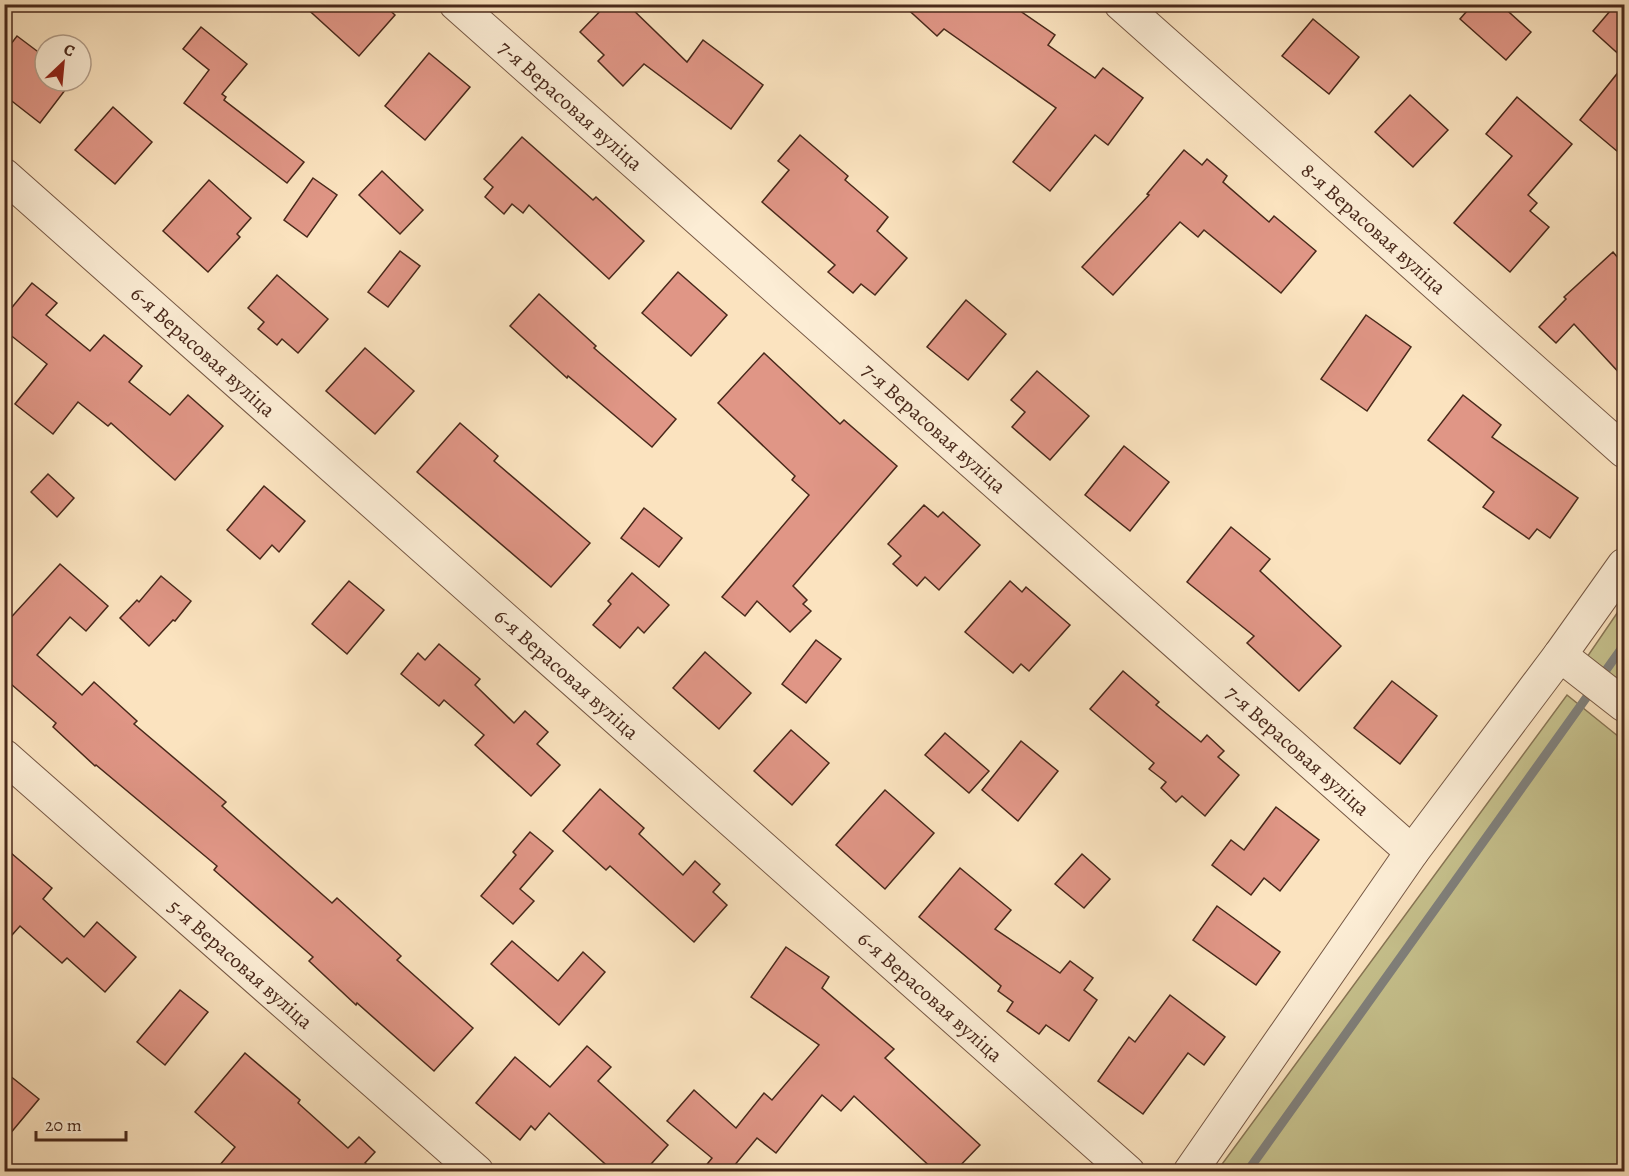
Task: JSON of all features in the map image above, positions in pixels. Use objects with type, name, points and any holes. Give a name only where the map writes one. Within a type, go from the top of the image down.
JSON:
[{"type":"street","name":"7-я Верасовая вуліца","points":[[456,4],[1412,852]]},
{"type":"street","name":"8-я Верасовая вуліца","points":[[1121,4],[1624,451]]},
{"type":"street","name":"6-я Верасовая вуліца","points":[[4,175],[1128,1172]]},
{"type":"street","points":[[1190,1172],[1412,852],[1569,662],[1624,565]]},
{"type":"street","points":[[1569,662],[1623,704]]},
{"type":"street","name":"5-я Верасовая вуліца","points":[[4,756],[477,1172]]},
{"type":"shaded area","points":[[1624,603],[1624,687],[1587,657]]},
{"type":"shaded area","points":[[1567,695],[1624,741],[1624,1171],[1217,1171]]},
{"type":"building","points":[[302,4],[383,4],[395,15],[359,56]]},
{"type":"building","points":[[607,4],[627,4],[687,62],[703,40],[763,85],[731,129],[644,64],[623,86],[598,61],[604,55],[580,32]]},
{"type":"building","points":[[902,4],[1010,4],[1055,35],[1048,45],[1095,78],[1103,68],[1143,98],[1108,145],[1095,135],[1050,191],[1013,162],[1056,108],[944,29],[937,36]]},
{"type":"building","points":[[1473,4],[1500,4],[1531,32],[1506,60],[1460,19]]},
{"type":"building","points":[[1616,4],[1624,4],[1624,59],[1593,31]]},
{"type":"building","points":[[1313,19],[1359,57],[1329,94],[1282,56]]},
{"type":"building","points":[[201,27],[247,64],[222,94],[226,97],[224,100],[304,162],[287,183],[184,103],[209,70],[183,49]]},
{"type":"building","points":[[17,36],[33,48],[33,93],[63,93],[40,123],[4,95],[4,53]]},
{"type":"building","points":[[429,53],[470,87],[425,140],[385,106]]},
{"type":"building","points":[[1624,65],[1624,157],[1580,120]]},
{"type":"building","points":[[1410,95],[1448,130],[1413,167],[1375,132]]},
{"type":"building","points":[[1517,97],[1572,144],[1528,195],[1537,203],[1530,211],[1549,227],[1510,272],[1454,223],[1512,156],[1486,134]]},
{"type":"building","points":[[113,107],[152,142],[115,184],[75,150]]},
{"type":"building","points":[[800,135],[848,176],[845,180],[888,217],[877,231],[907,258],[875,295],[861,284],[853,293],[828,272],[835,265],[762,202],[789,170],[778,161]]},
{"type":"building","points":[[522,137],[593,200],[596,197],[644,241],[609,279],[529,205],[523,213],[512,204],[504,214],[485,197],[493,187],[484,179]]},
{"type":"building","points":[[1184,150],[1202,165],[1207,159],[1227,176],[1223,182],[1269,222],[1274,216],[1316,251],[1281,293],[1204,230],[1198,237],[1180,222],[1113,295],[1082,267],[1149,195],[1147,194]]},
{"type":"building","points":[[382,171],[423,210],[400,234],[359,195]]},
{"type":"building","points":[[313,178],[337,195],[307,237],[284,220]]},
{"type":"building","points":[[209,180],[251,218],[237,234],[240,237],[208,272],[163,231]]},
{"type":"building","points":[[400,251],[420,266],[388,307],[368,292]]},
{"type":"building","points":[[1613,252],[1624,265],[1624,378],[1574,324],[1556,343],[1539,327],[1566,299],[1564,297]]},
{"type":"building","points":[[678,272],[727,315],[691,356],[642,313]]},
{"type":"building","points":[[277,275],[328,319],[298,353],[282,339],[277,345],[258,329],[264,322],[248,308]]},
{"type":"building","points":[[32,283],[57,303],[46,315],[90,351],[104,335],[142,366],[129,382],[170,415],[188,395],[223,426],[175,480],[111,423],[108,426],[78,402],[53,434],[15,404],[47,364],[4,330],[4,317]]},
{"type":"building","points":[[539,294],[596,346],[594,348],[676,419],[652,447],[568,376],[567,378],[510,326]]},
{"type":"building","points":[[966,300],[1006,334],[968,380],[927,347]]},
{"type":"building","points":[[1366,315],[1411,347],[1367,411],[1321,379]]},
{"type":"building","points":[[365,348],[414,391],[375,434],[326,391]]},
{"type":"building","points":[[764,353],[840,424],[844,420],[897,466],[793,586],[807,600],[803,604],[811,611],[790,632],[757,601],[745,616],[722,597],[809,495],[792,480],[795,476],[718,403]]},
{"type":"building","points":[[1037,371],[1089,416],[1050,460],[1012,427],[1025,412],[1011,400]]},
{"type":"building","points":[[1463,395],[1501,425],[1492,437],[1578,498],[1550,538],[1537,529],[1529,539],[1483,507],[1494,492],[1428,440]]},
{"type":"building","points":[[460,423],[498,456],[494,461],[590,543],[551,587],[417,472]]},
{"type":"building","points":[[1124,446],[1169,482],[1130,531],[1085,495]]},
{"type":"building","points":[[48,474],[74,498],[57,517],[31,492]]},
{"type":"building","points":[[264,486],[305,521],[279,552],[272,545],[260,559],[227,530]]},
{"type":"building","points":[[924,505],[938,517],[943,512],[980,545],[939,590],[925,577],[917,586],[893,564],[901,556],[888,544]]},
{"type":"building","points":[[644,508],[682,538],[659,567],[621,538]]},
{"type":"building","points":[[1231,527],[1270,559],[1260,571],[1341,646],[1299,691],[1247,643],[1254,636],[1187,582]]},
{"type":"building","points":[[60,564],[108,606],[86,631],[70,617],[37,655],[82,695],[94,682],[137,721],[134,724],[226,802],[222,806],[332,903],[337,898],[401,956],[397,960],[473,1028],[434,1071],[357,1003],[356,1005],[309,961],[313,957],[214,870],[217,866],[95,766],[53,727],[56,723],[4,678],[4,625]]},
{"type":"building","points":[[632,573],[669,605],[644,633],[638,627],[620,648],[593,625],[611,604],[608,601]]},
{"type":"building","points":[[161,576],[191,601],[175,621],[173,620],[149,646],[120,618],[137,600],[139,602]]},
{"type":"building","points":[[349,581],[384,610],[347,654],[312,624]]},
{"type":"building","points":[[1010,581],[1022,592],[1026,587],[1070,625],[1029,671],[1021,664],[1013,673],[965,632]]},
{"type":"building","points":[[816,640],[841,659],[806,703],[782,684]]},
{"type":"building","points":[[439,644],[480,679],[475,685],[514,723],[525,711],[548,732],[537,744],[560,765],[531,796],[475,745],[484,735],[444,700],[439,706],[401,674],[418,653],[425,660]]},
{"type":"building","points":[[705,652],[751,693],[719,729],[673,688]]},
{"type":"building","points":[[1123,671],[1159,702],[1156,705],[1201,742],[1207,735],[1224,751],[1218,757],[1239,775],[1205,816],[1182,796],[1176,802],[1161,788],[1166,782],[1149,769],[1154,763],[1090,709]]},
{"type":"building","points":[[1392,681],[1437,716],[1400,764],[1354,728]]},
{"type":"building","points":[[791,730],[829,763],[792,805],[754,771]]},
{"type":"building","points":[[945,733],[989,771],[969,793],[925,755]]},
{"type":"building","points":[[1021,741],[1058,771],[1018,821],[982,790]]},
{"type":"building","points":[[600,789],[644,828],[639,834],[683,875],[695,861],[720,884],[713,892],[727,905],[694,942],[610,866],[606,870],[563,831]]},
{"type":"building","points":[[885,790],[934,833],[885,889],[836,845]]},
{"type":"building","points":[[1276,807],[1319,840],[1280,891],[1264,878],[1251,895],[1212,865],[1231,840],[1244,850]]},
{"type":"building","points":[[530,832],[553,851],[520,889],[534,901],[513,924],[481,896],[516,855],[513,852]]},
{"type":"building","points":[[4,847],[52,888],[43,899],[84,937],[97,922],[136,957],[105,992],[67,958],[62,963],[20,926],[4,944]]},
{"type":"building","points":[[1082,854],[1110,879],[1084,908],[1055,884]]},
{"type":"building","points":[[960,868],[1011,910],[995,929],[1060,973],[1070,961],[1093,978],[1084,990],[1097,1000],[1069,1041],[1046,1025],[1039,1034],[1007,1011],[1013,1002],[998,991],[1001,986],[919,917]]},
{"type":"building","points":[[1217,906],[1280,952],[1256,985],[1193,940]]},
{"type":"building","points":[[512,941],[558,981],[583,952],[605,972],[559,1025],[491,964]]},
{"type":"building","points":[[786,947],[829,977],[822,988],[894,1049],[885,1058],[980,1145],[954,1172],[936,1172],[854,1096],[841,1111],[822,1095],[776,1153],[757,1138],[729,1172],[708,1172],[704,1168],[712,1158],[667,1121],[694,1090],[736,1128],[764,1093],[772,1100],[819,1045],[751,997]]},
{"type":"building","points":[[180,990],[208,1012],[165,1065],[137,1042]]},
{"type":"building","points":[[1170,995],[1225,1037],[1204,1065],[1188,1053],[1143,1114],[1098,1081],[1129,1037],[1135,1042]]},
{"type":"building","points":[[587,1046],[611,1067],[598,1081],[668,1145],[644,1172],[614,1172],[549,1113],[535,1130],[531,1126],[520,1140],[476,1103],[515,1057],[550,1087]]},
{"type":"building","points":[[245,1053],[300,1100],[298,1103],[348,1148],[359,1137],[375,1152],[365,1163],[375,1172],[214,1172],[235,1147],[195,1112]]},
{"type":"building","points":[[4,1071],[39,1099],[4,1141]]},
{"type":"waterway","points":[[1247,1172],[1624,645]]}]
